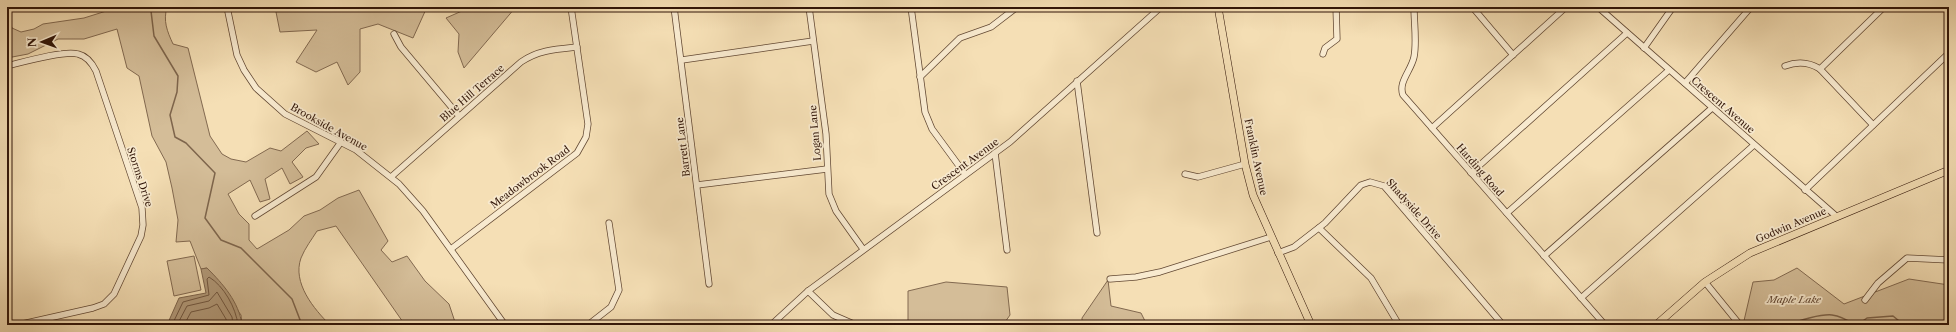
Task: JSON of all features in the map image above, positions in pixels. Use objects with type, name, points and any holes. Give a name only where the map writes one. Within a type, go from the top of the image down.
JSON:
[{"type":"main road","name":"Franklin Avenue","points":[[1218,7],[1245,164],[1253,195],[1311,325]]},
{"type":"main road","name":"Godwin Avenue","points":[[1656,325],[1706,282],[1750,254],[1836,216],[1948,171]]},
{"type":"street","name":"Brookside Avenue","points":[[226,7],[237,55],[244,70],[256,88],[285,114],[356,150],[391,177],[415,200],[505,325]]},
{"type":"street","name":"Meadowbrook Road","points":[[451,249],[580,149],[586,137],[588,124],[571,7]]},
{"type":"street","name":"Barrett Lane","points":[[674,7],[682,60],[709,284]]},
{"type":"street","name":"Logan Lane","points":[[809,7],[826,134],[826,169],[829,194],[834,207],[863,249]]},
{"type":"street","points":[[911,7],[925,112],[928,121],[965,174]]},
{"type":"street","points":[[920,77],[960,38],[991,27],[1017,7]]},
{"type":"street","name":"Crescent Avenue","points":[[771,325],[808,291],[1026,129],[1077,81],[1161,7]]},
{"type":"street","points":[[1323,54],[1325,48],[1336,39],[1336,7]]},
{"type":"street","name":"Harding Road","points":[[1414,7],[1414,56],[1409,72],[1402,82],[1404,97],[1605,325]]},
{"type":"street","points":[[1432,128],[1566,7]]},
{"type":"street","name":"Crescent Avenue","points":[[1598,7],[1836,216]]},
{"type":"street","points":[[1644,48],[1673,7]]},
{"type":"street","points":[[1684,83],[1751,7]]},
{"type":"street","points":[[1820,69],[1884,7]]},
{"type":"street","points":[[1474,9],[1513,55]]},
{"type":"street","points":[[1471,173],[1627,33]]},
{"type":"street","points":[[394,34],[402,47],[459,116]]},
{"type":"street","points":[[682,60],[813,41]]},
{"type":"street","name":"Blue Hill Terrace","points":[[391,177],[528,57],[546,51],[577,47]]},
{"type":"street","name":"Storms Drive","points":[[7,66],[67,53],[79,54],[89,60],[96,70],[142,208],[143,217],[141,236],[114,294],[104,304],[93,308],[22,324],[7,325]]},
{"type":"street","points":[[1805,190],[1949,53]]},
{"type":"street","points":[[1785,66],[1802,62],[1814,65],[1820,69],[1873,125]]},
{"type":"street","points":[[1507,213],[1669,70]]},
{"type":"street","points":[[1077,81],[1097,233]]},
{"type":"street","points":[[1544,256],[1712,108]]},
{"type":"street","points":[[254,216],[312,180],[322,171],[341,142]]},
{"type":"street","points":[[1581,298],[1754,145]]},
{"type":"street","points":[[995,153],[1007,250]]},
{"type":"street","points":[[1185,174],[1198,177],[1245,164]]},
{"type":"street","points":[[697,185],[826,169]]},
{"type":"street","name":"Shadyside Drive","points":[[1278,253],[1294,247],[1319,228],[1337,212],[1361,185],[1370,182],[1379,183],[1503,325]]},
{"type":"street","points":[[588,325],[612,307],[618,296],[619,284],[610,223]]},
{"type":"street","points":[[1319,228],[1371,278],[1399,325]]},
{"type":"street","points":[[1110,279],[1136,277],[1160,272],[1271,237]]},
{"type":"street","points":[[1865,300],[1878,283],[1907,258],[1949,260]]},
{"type":"street","points":[[1706,282],[1740,325]]},
{"type":"street","points":[[808,291],[833,315],[856,325]]},
{"type":"green space","points":[[119,7],[167,7],[165,17],[169,35],[173,44],[188,48],[210,136],[222,154],[231,159],[246,162],[270,148],[281,151],[307,131],[319,144],[306,148],[292,162],[303,177],[290,184],[282,168],[265,179],[270,199],[260,202],[250,180],[228,194],[239,214],[249,224],[249,240],[257,249],[289,230],[304,216],[320,210],[338,198],[359,190],[388,241],[381,250],[392,262],[407,256],[425,281],[449,304],[456,325],[405,325],[336,226],[317,231],[301,258],[299,267],[299,277],[306,295],[317,311],[330,325],[242,325],[241,315],[207,268],[201,269],[190,241],[176,242],[178,220],[166,162],[152,136],[139,76],[127,68],[117,29],[84,39],[58,39],[28,54],[7,58],[7,13],[12,28],[21,32],[34,29],[43,24],[84,18]]},
{"type":"green space","points":[[275,7],[427,7],[413,38],[378,24],[360,29],[360,72],[348,85],[337,62],[316,72],[296,62],[317,30],[280,32]]},
{"type":"green space","points":[[471,7],[529,7],[515,8],[464,68],[458,52],[459,34],[446,18]]},
{"type":"green space","points":[[194,256],[201,290],[174,296],[167,261]]},
{"type":"green space","name":"Maple Lake","points":[[1797,268],[1844,304],[1909,279],[1949,285],[1949,325],[1743,325],[1753,282],[1774,280]]},
{"type":"green space","points":[[1108,280],[1111,306],[1141,313],[1147,325],[1082,325],[1082,318]]},
{"type":"green space","points":[[946,282],[1007,287],[1010,315],[1003,325],[908,325],[908,291]]},
{"type":"water","points":[[207,268],[219,280],[234,301],[238,309],[242,325],[167,325],[179,298],[206,293],[201,269]]},
{"type":"waterway","points":[[153,7],[151,11],[154,36],[178,76],[177,92],[170,115],[175,137],[186,143],[215,173],[205,218],[221,240],[241,248],[292,299],[302,325]]},
{"type":"waterway","points":[[1790,325],[1804,319],[1828,315],[1842,318],[1855,325]]},
{"type":"waterway","points":[[1857,325],[1867,318],[1893,316],[1904,325]]}]
